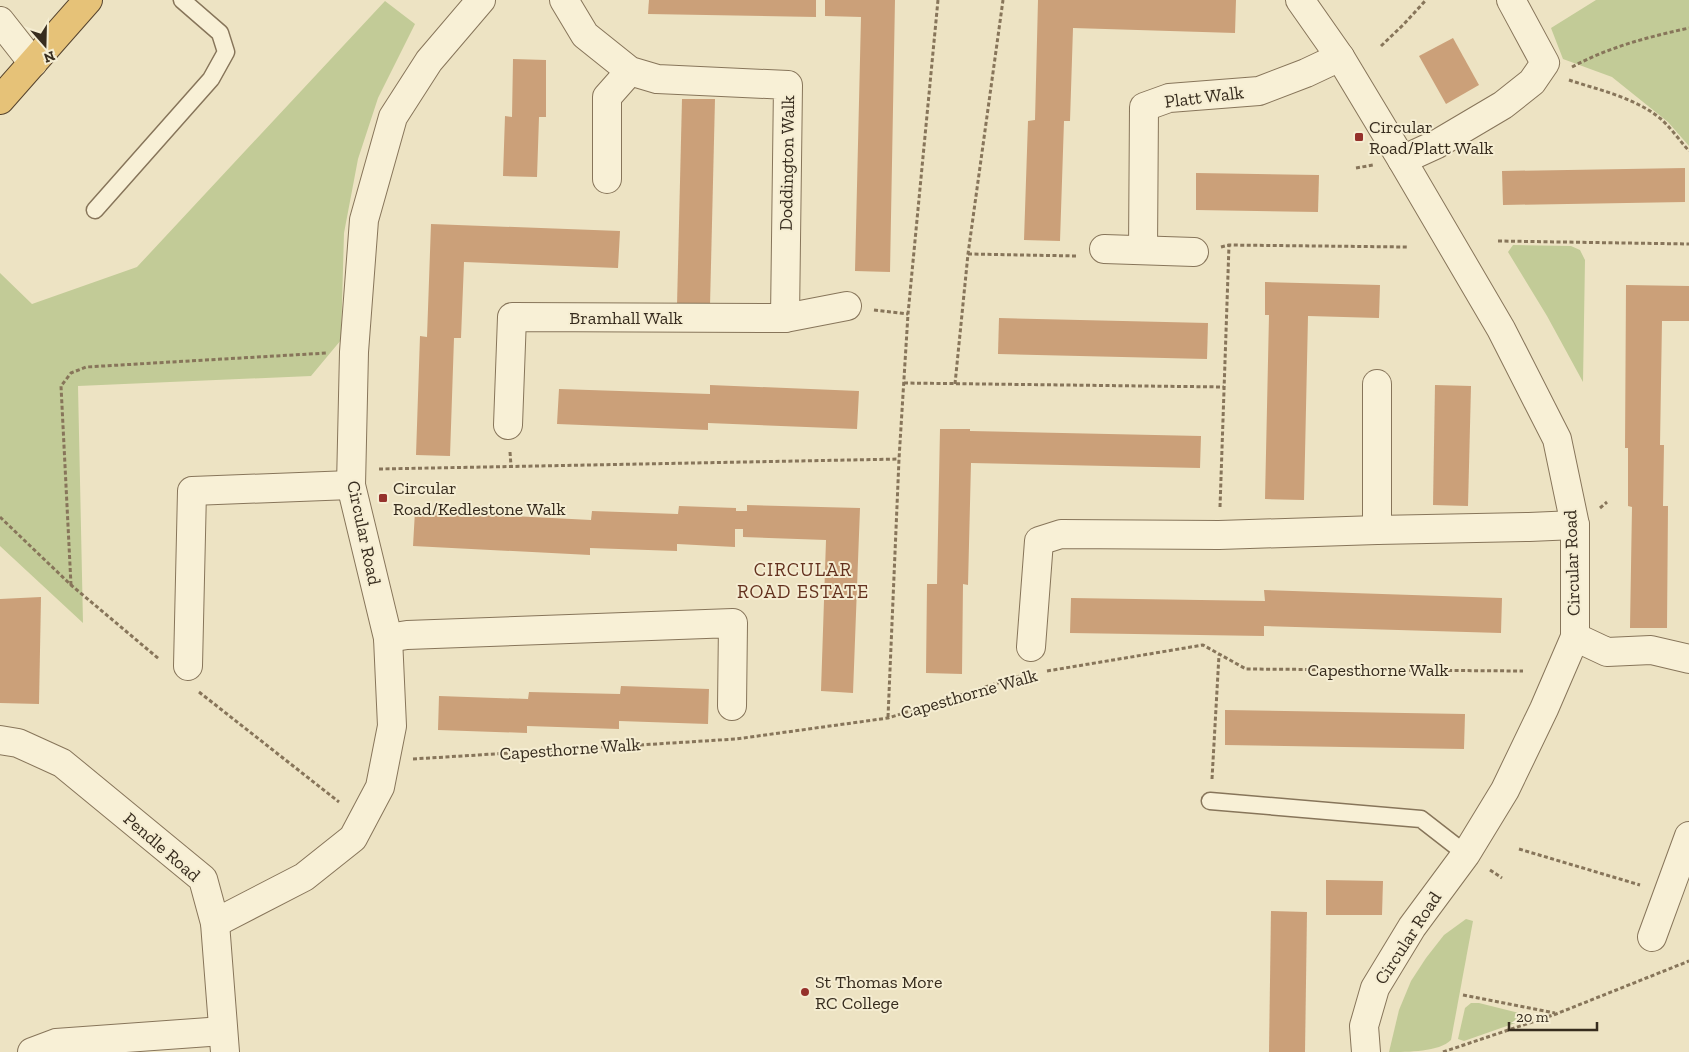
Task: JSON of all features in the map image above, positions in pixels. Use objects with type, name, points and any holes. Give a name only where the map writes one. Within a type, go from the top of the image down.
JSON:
[{"type":"highway","points":[[0,100],[88,0]]},
{"type":"street","name":"Circular Road","points":[[215,923],[304,877],[353,838],[380,787],[392,726],[388,638],[351,477],[354,352],[364,220],[393,117],[429,61],[481,0]]},
{"type":"street","name":"Doddington Walk","points":[[564,0],[585,35],[630,71],[657,79],[788,85],[785,318]]},
{"type":"street","name":"Circular Road","points":[[1300,0],[1340,57],[1501,329],[1556,439],[1575,525],[1575,638],[1544,709],[1505,790],[1466,854],[1412,927],[1375,988],[1364,1026],[1366,1052]]},
{"type":"street","points":[[1402,160],[1437,144],[1544,79],[1545,63],[1511,0]]},
{"type":"street","points":[[0,21],[33,63]]},
{"type":"street","name":"Platt Walk","points":[[1143,250],[1144,107],[1169,98],[1259,91],[1306,73],[1340,57]]},
{"type":"street","points":[[607,179],[607,98],[630,71]]},
{"type":"street","points":[[1104,249],[1194,252]]},
{"type":"street","name":"Bramhall Walk","points":[[508,425],[512,317],[785,318],[847,306]]},
{"type":"street","points":[[1377,384],[1377,530]]},
{"type":"street","points":[[188,666],[192,491],[351,477]]},
{"type":"street","name":"Capesthorne Walk","points":[[1031,647],[1039,541],[1061,534],[1219,535],[1575,525]]},
{"type":"street","points":[[388,638],[407,635],[733,623],[732,706]]},
{"type":"street","points":[[1575,638],[1607,652],[1651,650],[1689,658]]},
{"type":"street","name":"Pendle Road","points":[[0,740],[18,743],[62,763],[203,879],[215,923],[224,1041]]},
{"type":"street","points":[[1652,937],[1689,836]]},
{"type":"street","points":[[32,1052],[56,1043],[224,1041]]},
{"type":"lane","points":[[95,210],[211,80],[226,52],[220,33],[182,0]]},
{"type":"lane","points":[[1210,801],[1421,819],[1466,854]]},
{"type":"path","points":[[888,718],[899,459],[908,314],[938,0]]},
{"type":"path","points":[[955,384],[968,254],[1003,0]]},
{"type":"path","points":[[1381,46],[1426,0]]},
{"type":"path","points":[[1544,79],[1593,56],[1628,43],[1689,28]]},
{"type":"path","points":[[1544,79],[1608,93],[1640,106],[1661,119],[1689,151]]},
{"type":"path","points":[[1498,241],[1689,244]]},
{"type":"path","points":[[1194,252],[1229,245],[1408,247]]},
{"type":"path","points":[[1219,535],[1229,245]]},
{"type":"path","points":[[968,254],[1093,257],[1104,249]]},
{"type":"path","points":[[847,306],[908,314]]},
{"type":"path","points":[[71,585],[61,386],[71,373],[86,367],[354,352]]},
{"type":"path","points":[[904,383],[1224,387]]},
{"type":"path","points":[[351,477],[372,470],[899,459]]},
{"type":"path","name":"Capesthorne Walk","points":[[1041,672],[1203,645],[1246,669],[1522,671]]},
{"type":"path","points":[[1210,801],[1219,655]]},
{"type":"path","name":"Capesthorne Walk","points":[[410,759],[736,739],[888,718],[1032,674]]},
{"type":"path","points":[[1519,849],[1667,893]]},
{"type":"path","points":[[1443,1052],[1556,1014],[1689,961]]},
{"type":"path","points":[[1463,995],[1556,1014]]},
{"type":"green space","points":[[1596,0],[1689,0],[1689,146],[1668,122],[1612,77],[1563,59],[1551,28]]},
{"type":"green space","points":[[385,1],[415,24],[378,98],[358,159],[344,233],[341,340],[311,376],[78,386],[83,623],[0,546],[0,273],[32,304],[137,267]]},
{"type":"green space","points":[[1513,245],[1571,246],[1580,250],[1585,260],[1583,382],[1547,316],[1508,252]]},
{"type":"green space","points":[[1466,919],[1473,921],[1451,1040],[1446,1044],[1431,1049],[1389,1052],[1399,1010],[1411,981],[1444,935]]},
{"type":"green space","points":[[1471,1003],[1479,1003],[1527,1015],[1527,1019],[1464,1041],[1458,1039],[1465,1008]]},
{"type":"building","points":[[649,0],[816,0],[816,17],[648,14]]},
{"type":"building","points":[[825,0],[895,0],[890,272],[855,271],[861,17],[825,16]]},
{"type":"building","points":[[1038,0],[1236,0],[1235,33],[1073,28],[1070,121],[1064,121],[1060,241],[1024,240],[1028,121],[1035,120]]},
{"type":"building","points":[[1453,38],[1479,85],[1446,104],[1419,56]]},
{"type":"building","points":[[513,59],[546,60],[546,117],[539,117],[537,177],[503,176],[505,116],[512,117]]},
{"type":"building","points":[[682,99],[715,99],[710,306],[677,306]]},
{"type":"building","points":[[1685,168],[1685,202],[1503,205],[1502,171]]},
{"type":"building","points":[[1196,173],[1319,175],[1318,212],[1196,210]]},
{"type":"building","points":[[431,224],[620,231],[618,268],[464,262],[461,338],[454,338],[450,456],[416,455],[420,336],[427,337]]},
{"type":"building","points":[[1265,282],[1380,285],[1379,318],[1308,316],[1304,500],[1265,499],[1269,315],[1265,315]]},
{"type":"building","points":[[1626,285],[1689,286],[1689,321],[1662,321],[1660,445],[1664,445],[1663,506],[1668,506],[1667,628],[1630,628],[1632,507],[1628,506],[1628,448],[1625,448]]},
{"type":"building","points":[[999,318],[1208,323],[1207,359],[998,354]]},
{"type":"building","points":[[710,385],[859,391],[857,429],[708,423],[708,430],[557,424],[559,389],[710,394]]},
{"type":"building","points":[[1435,385],[1471,386],[1468,506],[1433,505]]},
{"type":"building","points":[[940,429],[1201,436],[1200,468],[971,463],[968,585],[963,584],[962,674],[926,673],[927,584],[937,584]]},
{"type":"building","points":[[747,505],[860,508],[853,693],[821,691],[826,540],[743,537],[743,529],[735,529],[735,547],[677,544],[677,551],[590,548],[590,555],[413,546],[415,511],[591,520],[592,511],[678,514],[679,506],[736,508],[736,511],[747,511]]},
{"type":"building","points":[[1264,590],[1502,598],[1501,633],[1264,626],[1264,636],[1070,633],[1071,598],[1265,601]]},
{"type":"building","points":[[41,597],[39,704],[0,703],[0,599]]},
{"type":"building","points":[[621,686],[709,689],[708,724],[619,721],[619,729],[527,726],[527,733],[438,730],[439,696],[528,699],[529,692],[620,694]]},
{"type":"building","points":[[1225,710],[1465,714],[1464,749],[1225,745]]},
{"type":"building","points":[[1326,880],[1383,881],[1382,915],[1326,915]]},
{"type":"building","points":[[1271,911],[1307,912],[1305,1052],[1269,1052]]},
{"type":"place","name":"Circular Road/Platt Walk","points":[[1359,137]]},
{"type":"place","name":"Circular Road/Kedlestone Walk","points":[[383,498]]},
{"type":"place","name":"St Thomas More RC College","points":[[805,992]]},
{"type":"district","name":"CIRCULAR ROAD ESTATE","points":[[803,580]]}]
